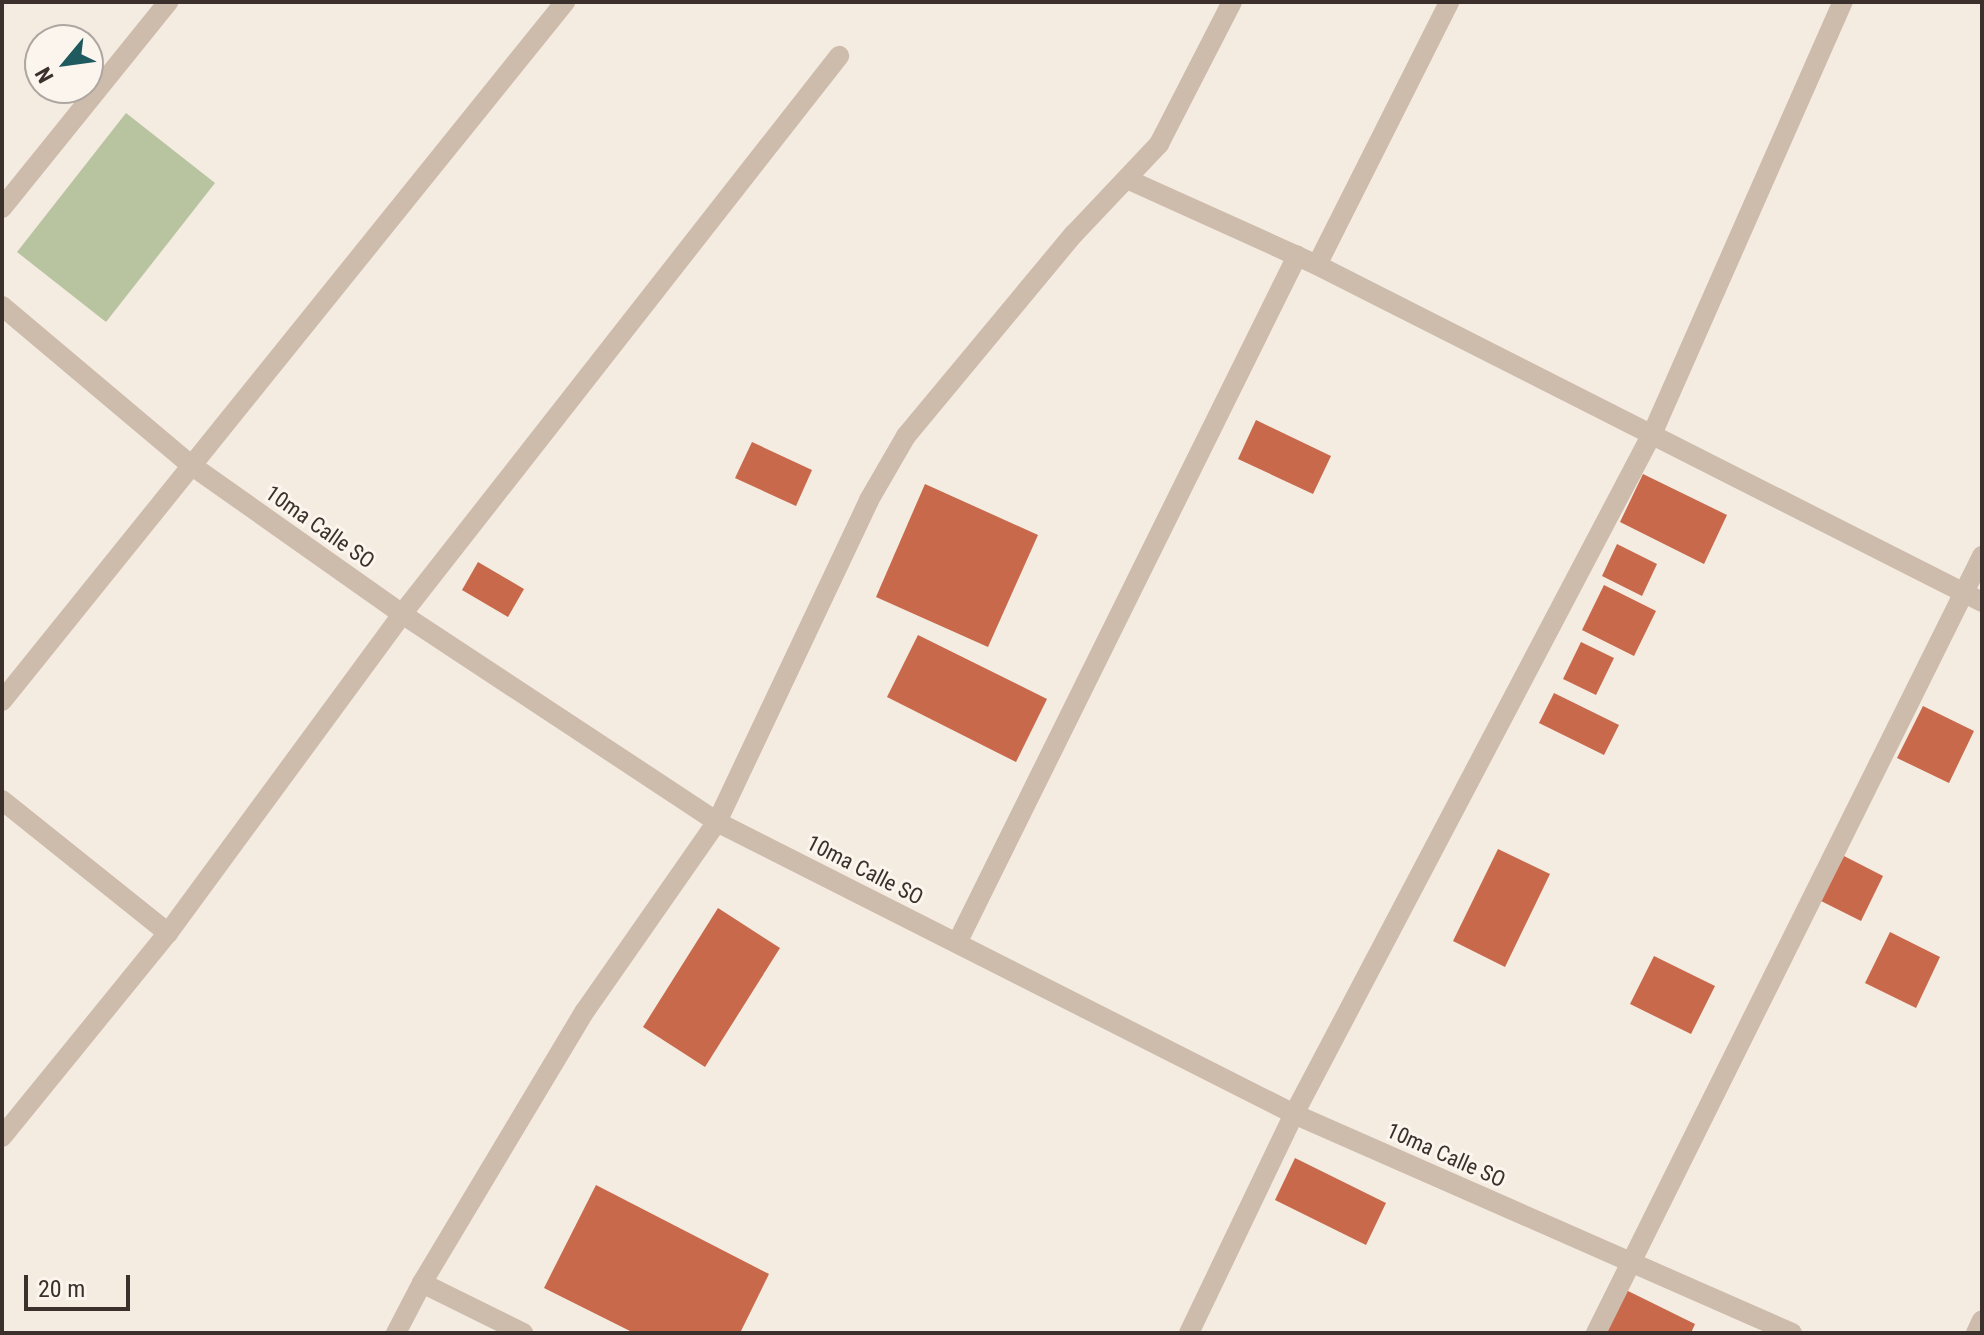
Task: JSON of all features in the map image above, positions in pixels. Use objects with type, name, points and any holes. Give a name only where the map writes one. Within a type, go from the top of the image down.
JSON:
[{"type":"street","points":[[2,208],[168,2]]},
{"type":"street","points":[[2,701],[565,2]]},
{"type":"street","points":[[396,1333],[422,1283],[585,1011],[717,822],[869,500],[906,436],[1074,234],[1129,180],[1159,144],[1232,2]]},
{"type":"street","points":[[1317,265],[1449,2]]},
{"type":"street","points":[[1189,1333],[1294,1114],[1653,432],[1843,2]]},
{"type":"street","points":[[2,1137],[168,933],[402,614],[839,56]]},
{"type":"street","points":[[1129,180],[1317,265],[1653,432],[1973,597]]},
{"type":"street","points":[[957,943],[1297,256]]},
{"type":"street","name":"10ma Calle SO","points":[[2,306],[191,465],[402,614],[717,822],[1294,1114],[1792,1333]]},
{"type":"street","points":[[1596,1333],[1973,597],[1982,556]]},
{"type":"street","points":[[2,800],[168,933]]},
{"type":"street","points":[[422,1283],[523,1333]]},
{"type":"street","points":[[1976,1333],[1982,1320]]},
{"type":"green space","points":[[126,113],[215,183],[106,322],[17,252]]},
{"type":"building","points":[[1256,420],[1331,456],[1313,494],[1238,459]]},
{"type":"building","points":[[752,442],[812,470],[796,506],[735,478]]},
{"type":"building","points":[[1643,474],[1727,515],[1704,564],[1620,522]]},
{"type":"building","points":[[925,484],[1038,535],[988,647],[876,597]]},
{"type":"building","points":[[1617,544],[1657,564],[1642,596],[1602,576]]},
{"type":"building","points":[[478,562],[524,589],[508,617],[462,590]]},
{"type":"building","points":[[1604,585],[1656,611],[1634,656],[1582,630]]},
{"type":"building","points":[[918,635],[1047,699],[1016,762],[887,697]]},
{"type":"building","points":[[1581,642],[1614,658],[1596,695],[1563,679]]},
{"type":"building","points":[[1554,693],[1619,725],[1604,755],[1539,723]]},
{"type":"building","points":[[1923,706],[1974,731],[1949,783],[1897,758]]},
{"type":"building","points":[[1498,849],[1550,874],[1505,967],[1453,941]]},
{"type":"building","points":[[1844,856],[1883,876],[1861,921],[1821,901]]},
{"type":"building","points":[[718,908],[780,948],[705,1067],[643,1027]]},
{"type":"building","points":[[1890,932],[1940,957],[1916,1008],[1865,983]]},
{"type":"building","points":[[1654,956],[1715,986],[1691,1034],[1630,1004]]},
{"type":"building","points":[[1295,1158],[1386,1203],[1366,1245],[1275,1200]]},
{"type":"building","points":[[596,1185],[769,1274],[740,1333],[634,1333],[544,1288]]},
{"type":"building","points":[[1626,1290],[1695,1324],[1691,1333],[1606,1331]]}]
